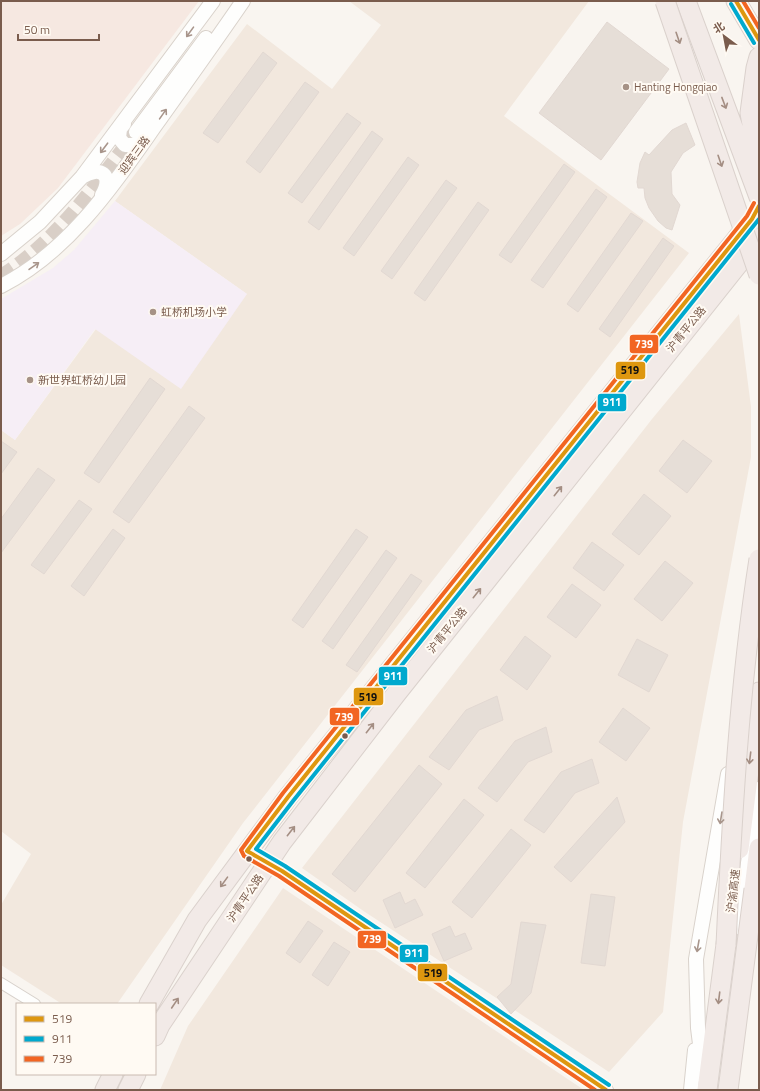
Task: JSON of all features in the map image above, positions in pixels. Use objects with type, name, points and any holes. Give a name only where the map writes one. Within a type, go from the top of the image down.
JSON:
[{"type":"highway","points":[[665,1],[759,275]]},
{"type":"highway","points":[[686,1],[759,197]]},
{"type":"highway","points":[[736,1],[759,40]]},
{"type":"highway","points":[[759,57],[756,68],[750,113],[759,162]]},
{"type":"highway","name":"沪青平公路","points":[[149,1003],[197,920],[288,797],[757,212]]},
{"type":"highway","name":"沪青平公路","points":[[156,1034],[160,1025],[282,842],[396,694],[759,238]]},
{"type":"highway","points":[[721,286],[747,270],[759,257]]},
{"type":"highway","points":[[726,945],[737,742],[743,674],[759,559]]},
{"type":"highway","name":"沪渝高速","points":[[707,1090],[759,692]]},
{"type":"highway","name":"沪渝高速","points":[[728,1090],[759,848]]},
{"type":"highway","points":[[754,889],[759,868]]},
{"type":"highway","points":[[106,1090],[113,1075]]},
{"type":"highway","points":[[128,1090],[136,1075]]},
{"type":"street","points":[[1,265],[23,249],[42,229],[213,1]]},
{"type":"street","points":[[131,112],[120,129],[119,138],[125,145],[134,146],[233,1]]},
{"type":"street","name":"迎宾三路","points":[[1,286],[20,276],[42,260],[64,241],[95,207],[142,134],[243,1]]},
{"type":"street","points":[[1,254],[40,222],[82,177],[92,171],[99,171],[106,176],[108,183],[95,207]]},
{"type":"street","points":[[707,1090],[698,1028],[696,959],[759,586]]},
{"type":"street","points":[[738,1090],[732,1042],[739,970],[742,903],[759,789]]},
{"type":"street","points":[[247,851],[269,863],[606,1090]]},
{"type":"street","points":[[1,983],[33,1003]]},
{"type":"street","points":[[691,1090],[698,1028]]},
{"type":"shaded area","points":[[1,1],[199,1],[58,188],[20,224],[1,236]]},
{"type":"shaded area","points":[[349,1],[589,1],[504,116],[689,253],[243,823],[118,1003],[60,1003],[1,965],[1,905],[31,854],[1,831],[1,430],[15,440],[96,329],[247,294],[115,201],[247,24],[332,89],[381,25]]},
{"type":"shaded area","name":"虹桥机场小学","points":[[115,201],[247,294],[181,389],[95,329],[15,440],[1,430],[1,299],[53,268],[74,250]]},
{"type":"shaded area","points":[[739,314],[751,407],[751,457],[683,822],[663,1012],[609,1072],[365,912],[302,868],[652,419]]},
{"type":"shaded area","points":[[283,888],[584,1090],[160,1090],[188,1026]]},
{"type":"building","points":[[607,22],[669,69],[601,160],[539,113]]},
{"type":"building","points":[[263,52],[277,63],[218,143],[203,133]]},
{"type":"building","points":[[305,82],[319,92],[260,173],[246,162]]},
{"type":"building","points":[[347,113],[361,123],[302,203],[288,193]]},
{"type":"building","points":[[686,123],[695,145],[683,153],[671,172],[672,194],[680,205],[672,230],[666,228],[658,221],[649,208],[645,198],[644,188],[638,188],[637,182],[640,163],[645,152],[649,155],[672,130]]},
{"type":"building","points":[[372,131],[383,139],[319,230],[308,222]]},
{"type":"building","points":[[408,157],[419,165],[354,256],[343,248]]},
{"type":"building","points":[[564,164],[575,172],[511,263],[499,255]]},
{"type":"building","points":[[446,180],[457,188],[392,279],[381,271]]},
{"type":"building","points":[[596,189],[607,197],[543,288],[531,280]]},
{"type":"building","points":[[478,202],[489,210],[425,301],[414,293]]},
{"type":"building","points":[[631,213],[643,221],[578,312],[567,304]]},
{"type":"building","points":[[663,238],[674,246],[610,337],[599,329]]},
{"type":"building","points":[[150,378],[165,389],[99,483],[84,473]]},
{"type":"building","points":[[189,406],[205,418],[129,523],[113,512]]},
{"type":"building","points":[[683,440],[712,461],[687,493],[659,471]]},
{"type":"building","points":[[1,441],[17,452],[1,474]]},
{"type":"building","points":[[38,468],[55,480],[1,553],[1,519]]},
{"type":"building","points":[[644,494],[671,516],[639,555],[612,534]]},
{"type":"building","points":[[79,500],[92,509],[44,574],[31,565]]},
{"type":"building","points":[[113,529],[125,538],[84,596],[71,586]]},
{"type":"building","points":[[356,529],[368,537],[303,628],[292,620]]},
{"type":"building","points":[[592,542],[624,565],[604,591],[573,568]]},
{"type":"building","points":[[386,550],[397,558],[333,649],[322,641]]},
{"type":"building","points":[[665,561],[693,583],[662,621],[634,599]]},
{"type":"building","points":[[411,574],[422,581],[357,672],[346,665]]},
{"type":"building","points":[[572,584],[601,605],[576,638],[547,617]]},
{"type":"building","points":[[525,636],[551,656],[527,690],[500,670]]},
{"type":"building","points":[[637,639],[668,655],[649,692],[618,675]]},
{"type":"building","points":[[497,696],[503,720],[479,730],[449,770],[429,757],[466,710]]},
{"type":"building","points":[[623,708],[650,728],[626,761],[599,742]]},
{"type":"building","points":[[546,727],[552,752],[528,762],[497,802],[478,788],[515,741]]},
{"type":"building","points":[[592,759],[599,783],[575,793],[544,833],[524,820],[561,772]]},
{"type":"building","points":[[419,765],[442,784],[355,892],[332,874]]},
{"type":"building","points":[[617,797],[625,822],[571,882],[554,867]]},
{"type":"building","points":[[464,799],[484,815],[425,888],[406,873]]},
{"type":"building","points":[[511,829],[531,845],[472,918],[452,902]]},
{"type":"building","points":[[400,892],[405,904],[415,899],[423,915],[395,928],[383,900]]},
{"type":"building","points":[[591,894],[615,897],[605,966],[581,963]]},
{"type":"building","points":[[308,921],[323,931],[300,963],[286,953]]},
{"type":"building","points":[[521,922],[546,925],[531,993],[511,1014],[497,997],[511,984]]},
{"type":"building","points":[[450,926],[455,937],[465,933],[472,949],[444,961],[432,934]]},
{"type":"building","points":[[334,942],[350,952],[328,986],[312,975]]},
{"type":"tunnel","points":[[1,276],[21,262],[57,230],[89,193],[133,136]]},
{"type":"transit line","name":"519","points":[[736,1],[759,40]]},
{"type":"transit line","name":"739","points":[[743,1],[759,28]]},
{"type":"transit line","name":"911","points":[[731,4],[754,43]]},
{"type":"transit line","name":"739","points":[[595,1090],[279,876],[244,856],[241,850],[283,793],[747,216],[754,203]]},
{"type":"transit line","name":"519","points":[[606,1090],[282,871],[247,851],[288,797],[752,219],[759,206]]},
{"type":"transit line","name":"911","points":[[609,1085],[285,866],[256,849],[759,219]]},
{"type":"place","name":"Hanting Hongqiao","points":[[626,87]]},
{"type":"place","name":"虹桥机场小学","points":[[153,312]]},
{"type":"place","name":"新世界虹桥幼儿园","points":[[30,380]]}]
